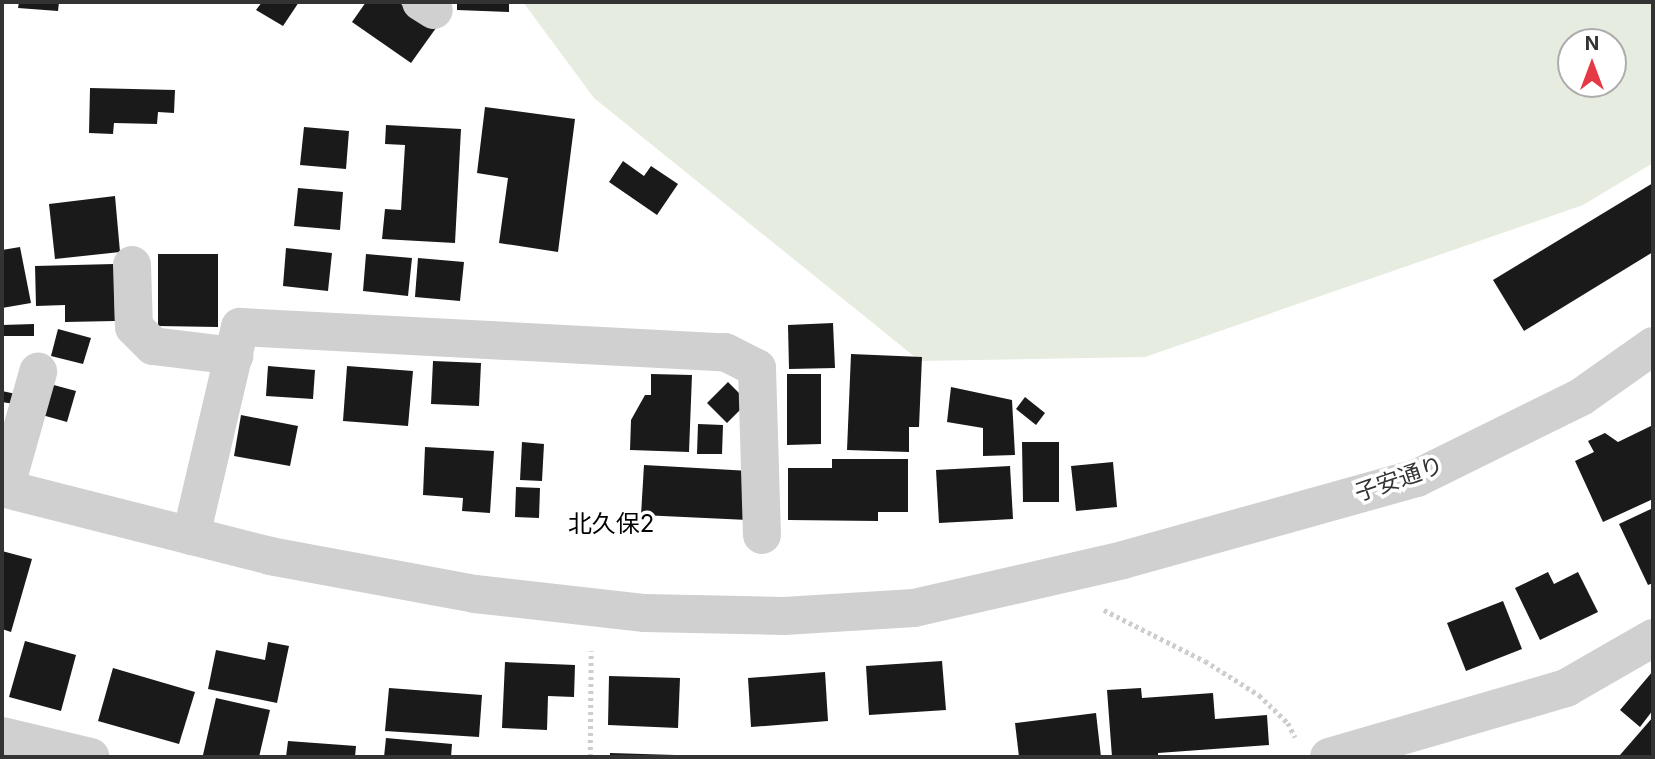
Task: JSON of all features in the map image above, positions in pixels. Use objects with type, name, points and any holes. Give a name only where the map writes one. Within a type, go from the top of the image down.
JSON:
[{"type":"street","points":[[132,265],[134,327],[153,346],[234,356]]},
{"type":"street","points":[[191,536],[240,327],[725,352],[757,368],[762,535]]},
{"type":"street","name":"子安通り","points":[[3,488],[270,556],[475,594],[645,613],[784,616],[914,608],[1123,560],[1417,478],[1581,397],[1653,346]]},
{"type":"street","points":[[3,488],[38,372]]},
{"type":"street","points":[[1314,751],[1566,688],[1653,638]]},
{"type":"street","points":[[2,736],[91,757]]},
{"type":"path","points":[[1104,610],[1205,662],[1259,695],[1314,751]]},
{"type":"path","points":[[590,757],[591,651]]},
{"type":"shaded area","points":[[523,2],[1653,2],[1653,163],[1583,205],[1145,357],[920,361],[594,98]]},
{"type":"building","points":[[19,2],[59,2],[58,11],[18,8]]},
{"type":"building","points":[[262,2],[299,2],[283,26],[256,10]]},
{"type":"building","points":[[366,2],[398,2],[436,28],[411,63],[352,22]]},
{"type":"building","points":[[457,2],[509,2],[509,12],[457,10]]},
{"type":"building","points":[[90,88],[175,90],[174,113],[158,112],[157,124],[114,123],[113,134],[89,133]]},
{"type":"building","points":[[485,107],[575,119],[558,252],[499,243],[508,178],[477,173]]},
{"type":"building","points":[[386,125],[461,129],[455,243],[382,239],[385,209],[401,210],[405,145],[385,144]]},
{"type":"building","points":[[304,127],[349,131],[346,169],[300,165]]},
{"type":"building","points":[[623,161],[644,176],[651,166],[678,184],[657,215],[609,182]]},
{"type":"building","points":[[1653,183],[1653,252],[1524,331],[1493,280]]},
{"type":"building","points":[[298,188],[343,192],[340,230],[294,226]]},
{"type":"building","points":[[115,196],[120,252],[55,259],[49,204]]},
{"type":"building","points":[[20,247],[31,303],[2,308],[2,250]]},
{"type":"building","points":[[286,248],[332,253],[328,291],[283,286]]},
{"type":"building","points":[[158,254],[218,254],[218,327],[158,326]]},
{"type":"building","points":[[366,254],[412,258],[408,296],[363,291]]},
{"type":"building","points":[[418,258],[464,262],[460,301],[415,297]]},
{"type":"building","points":[[114,264],[115,321],[65,322],[65,305],[36,306],[35,266]]},
{"type":"building","points":[[833,323],[835,368],[789,369],[788,325]]},
{"type":"building","points":[[34,324],[34,336],[2,336],[2,325]]},
{"type":"building","points":[[58,329],[91,338],[83,364],[51,356]]},
{"type":"building","points":[[851,354],[922,357],[919,427],[909,427],[909,452],[847,450]]},
{"type":"building","points":[[433,361],[481,363],[479,406],[431,404]]},
{"type":"building","points":[[268,366],[315,370],[313,399],[266,396]]},
{"type":"building","points":[[347,366],[413,371],[408,426],[343,421]]},
{"type":"building","points":[[651,374],[692,375],[689,452],[630,450],[631,420],[645,395],[651,395]]},
{"type":"building","points":[[787,374],[821,374],[821,444],[787,445]]},
{"type":"building","points":[[728,382],[748,402],[727,423],[707,403]]},
{"type":"building","points":[[50,384],[76,391],[67,422],[42,415]]},
{"type":"building","points":[[951,387],[1012,400],[1015,455],[983,456],[983,428],[947,422]]},
{"type":"building","points":[[2,391],[16,394],[14,404],[2,402]]},
{"type":"building","points":[[1025,397],[1045,413],[1036,425],[1016,409]]},
{"type":"building","points":[[241,415],[298,426],[290,466],[234,456]]},
{"type":"building","points":[[698,424],[723,425],[722,454],[697,454]]},
{"type":"building","points":[[1653,425],[1653,499],[1603,522],[1575,461],[1594,452],[1588,441],[1605,433],[1618,442]]},
{"type":"building","points":[[522,442],[544,444],[542,481],[520,480]]},
{"type":"building","points":[[1022,442],[1059,442],[1059,502],[1023,502]]},
{"type":"building","points":[[425,447],[494,451],[490,513],[462,511],[463,498],[423,495]]},
{"type":"building","points":[[832,459],[908,459],[908,512],[878,512],[878,521],[788,520],[788,468],[832,468]]},
{"type":"building","points":[[1113,462],[1117,507],[1076,511],[1071,466]]},
{"type":"building","points":[[644,465],[750,471],[748,520],[641,515]]},
{"type":"building","points":[[1010,466],[1013,519],[939,523],[936,470]]},
{"type":"building","points":[[516,487],[540,488],[539,518],[515,517]]},
{"type":"building","points":[[1653,508],[1653,583],[1648,585],[1619,524]]},
{"type":"building","points":[[2,551],[32,559],[11,632],[2,629]]},
{"type":"building","points":[[1548,572],[1554,584],[1578,572],[1598,612],[1540,640],[1515,588]]},
{"type":"building","points":[[1503,601],[1522,649],[1466,671],[1447,623]]},
{"type":"building","points":[[25,641],[76,655],[61,711],[9,697]]},
{"type":"building","points":[[268,642],[289,646],[277,703],[208,689],[216,650],[265,660]]},
{"type":"building","points":[[942,661],[946,710],[869,715],[866,666]]},
{"type":"building","points":[[505,662],[575,665],[574,697],[548,696],[547,730],[502,728]]},
{"type":"building","points":[[113,668],[195,692],[179,744],[98,721]]},
{"type":"building","points":[[1653,671],[1653,710],[1640,727],[1620,710]]},
{"type":"building","points":[[825,672],[828,721],[751,727],[748,678]]},
{"type":"building","points":[[609,676],[680,678],[678,728],[608,725]]},
{"type":"building","points":[[389,688],[482,695],[479,737],[385,731]]},
{"type":"building","points":[[1141,688],[1142,698],[1213,693],[1215,719],[1267,715],[1269,745],[1158,753],[1158,757],[1112,757],[1107,690]]},
{"type":"building","points":[[216,698],[270,710],[259,757],[203,755]]},
{"type":"building","points":[[1096,713],[1101,757],[1019,757],[1015,723]]},
{"type":"building","points":[[1653,717],[1653,757],[1622,757],[1620,755]]},
{"type":"building","points":[[386,738],[452,744],[451,757],[384,757]]},
{"type":"building","points":[[288,741],[356,746],[355,757],[286,757]]},
{"type":"building","points":[[610,753],[675,755],[675,757],[610,757]]},
{"type":"district","name":"北久保2","points":[[611,524]]}]
